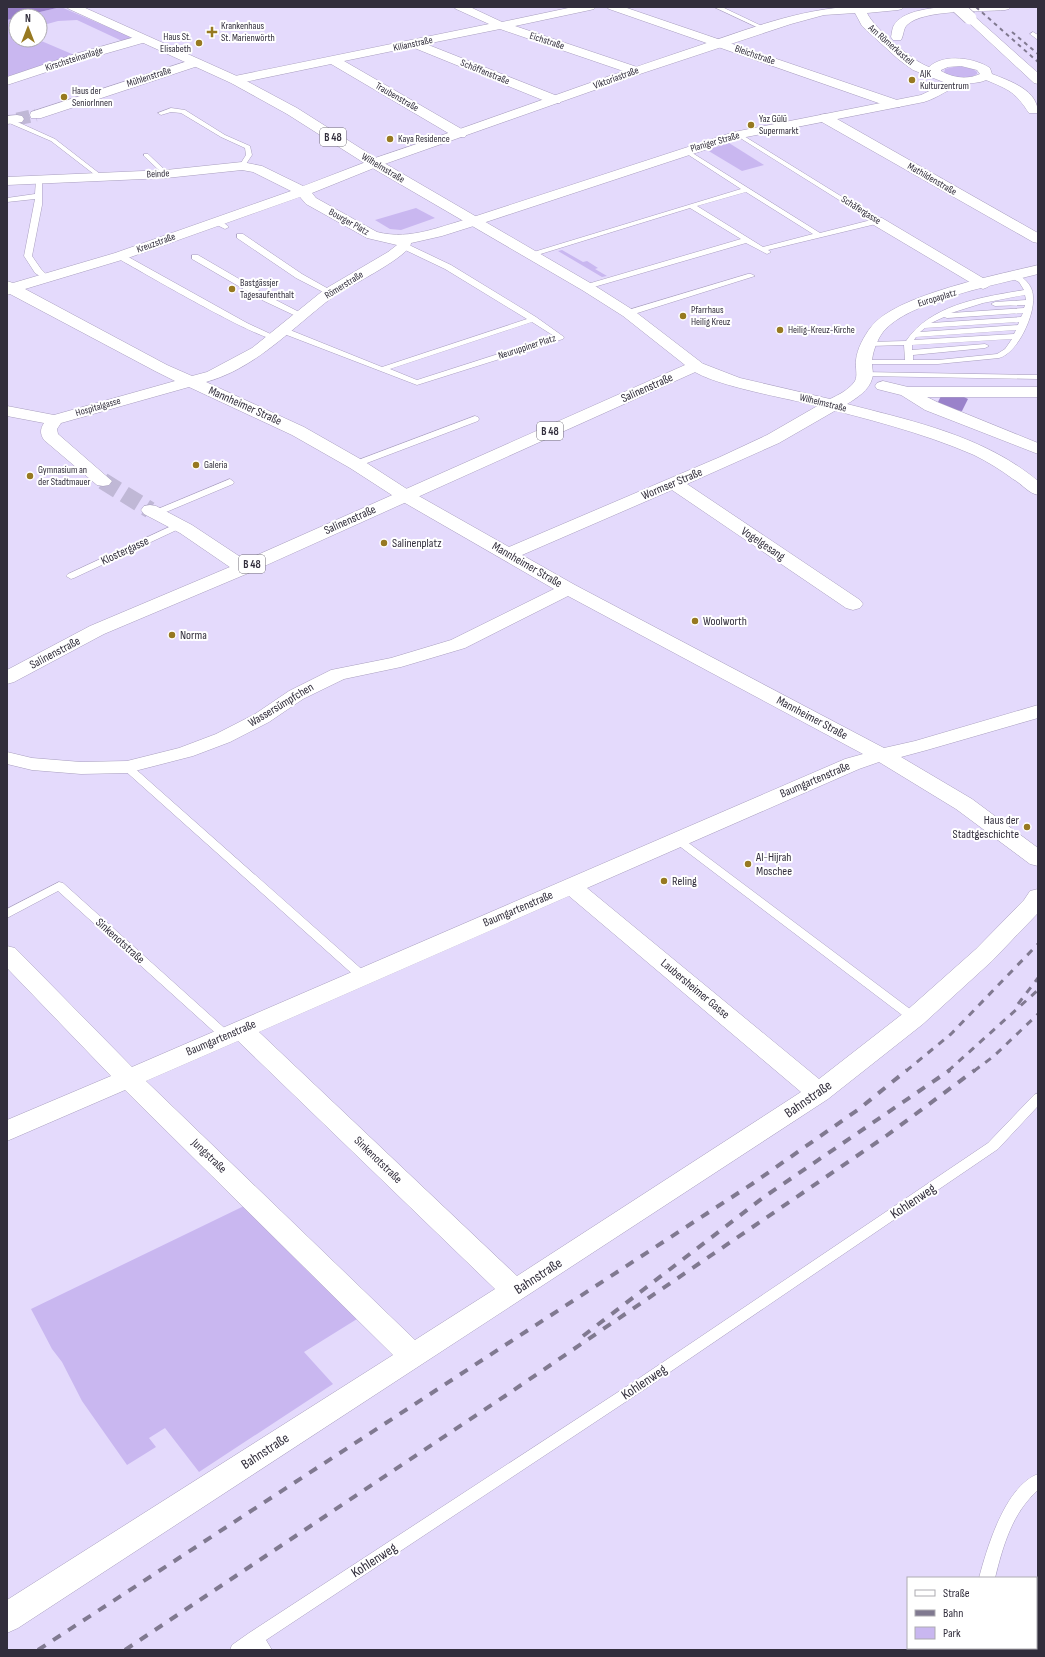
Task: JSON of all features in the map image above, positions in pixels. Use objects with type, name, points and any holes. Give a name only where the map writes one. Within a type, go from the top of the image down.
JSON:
[{"type":"street","name":"Wilhelmstraße","points":[[73,7],[235,80],[292,111],[374,163],[531,254],[628,313],[696,366],[731,381],[840,390]]},
{"type":"street","name":"Eichstraße","points":[[460,7],[500,25],[636,71]]},
{"type":"street","name":"Kilianstraße","points":[[235,80],[590,7]]},
{"type":"street","name":"Bleichstraße","points":[[613,7],[895,104]]},
{"type":"street","name":"Viktoriastraße","points":[[374,163],[718,42],[796,18],[829,10],[898,7]]},
{"type":"street","points":[[958,7],[1038,80]]},
{"type":"street","points":[[897,37],[898,28],[903,22],[918,15],[941,10],[1005,7]]},
{"type":"street","name":"Am Römerkastell","points":[[859,8],[921,57],[939,69],[941,77],[959,81],[972,81],[995,85],[1009,90],[1036,112]]},
{"type":"street","name":"Am Römerkastell","points":[[859,8],[866,23],[902,56],[917,67],[939,69],[968,64],[984,69],[987,74],[1021,92],[1036,112]]},
{"type":"street","points":[[968,64],[990,57],[993,53],[992,37]]},
{"type":"street","name":"Kirschsteinanlage","points":[[7,81],[69,60],[142,39]]},
{"type":"street","name":"Schöffenstraße","points":[[414,44],[555,100]]},
{"type":"street","name":"Traubenstraße","points":[[333,60],[460,134]]},
{"type":"street","name":"Mühlenstraße","points":[[36,115],[194,62]]},
{"type":"street","name":"Am Römerkastell","points":[[972,81],[981,79],[987,74]]},
{"type":"street","points":[[987,74],[1012,74],[1038,80]]},
{"type":"street","name":"Planiger Straße","points":[[475,221],[564,193],[686,151],[739,135],[931,96],[959,81]]},
{"type":"street","name":"Mathildenstraße","points":[[825,118],[1038,239]]},
{"type":"street","points":[[303,191],[374,163]]},
{"type":"street","name":"Beinde","points":[[7,181],[166,174],[242,166],[257,169],[303,191]]},
{"type":"street","name":"Bourger Platz","points":[[303,191],[311,201],[372,235],[382,239],[404,243],[475,221]]},
{"type":"street","name":"Kreuzstraße","points":[[9,288],[169,242],[220,224],[303,191]]},
{"type":"street","name":"Schäfergasse","points":[[877,221],[983,284]]},
{"type":"street","name":"Römerstraße","points":[[189,382],[213,375],[236,364],[264,347],[330,292],[393,255],[404,243]]},
{"type":"street","name":"Europaplatz","points":[[840,390],[863,382],[864,368],[870,344],[877,329],[883,323],[904,309],[931,299],[983,284],[1037,271]]},
{"type":"street","name":"Mannheimer Straße","points":[[9,288],[189,382],[270,417],[356,464],[404,496],[568,589],[904,768],[964,804],[1038,859]]},
{"type":"street","name":"Wilhelmstraße","points":[[680,353],[728,370]]},
{"type":"street","name":"Wilhelmstraße","points":[[696,366],[728,370],[840,390],[895,422],[951,439],[971,447],[1006,466],[1038,490]]},
{"type":"street","name":"Salinenstraße","points":[[7,678],[97,630],[244,568],[696,366]]},
{"type":"street","name":"Hospitalgasse","points":[[7,411],[54,420],[189,382]]},
{"type":"street","points":[[883,386],[900,396],[932,406],[1038,449]]},
{"type":"street","name":"Wormser Straße","points":[[508,554],[726,461],[773,439],[840,390]]},
{"type":"street","points":[[900,396],[1038,392]]},
{"type":"street","points":[[54,420],[50,429],[50,436],[103,481]]},
{"type":"street","name":"Vogelgesang","points":[[673,483],[853,604]]},
{"type":"street","points":[[153,512],[180,525],[244,568]]},
{"type":"street","name":"Wassersümpfchen","points":[[7,758],[32,764],[81,768],[127,767],[186,752],[224,738],[262,718],[296,694],[338,674],[394,663],[458,644],[568,589]]},
{"type":"street","name":"Baumgartenstraße","points":[[7,1132],[362,976],[852,764],[880,755],[920,746],[1038,711]]},
{"type":"street","name":"Laubersheimer Gasse","points":[[571,886],[819,1093]]},
{"type":"street","name":"Bahnstraße","points":[[7,1618],[515,1291],[819,1093],[914,1018],[984,955],[1032,905],[1038,896]]},
{"type":"street","name":"Jungstraße","points":[[7,954],[129,1079],[413,1356]]},
{"type":"street","name":"Sinkenotstraße","points":[[234,1033],[515,1291]]},
{"type":"lane","points":[[717,7],[763,28]]},
{"type":"lane","points":[[161,113],[171,110],[183,111],[223,136],[248,147],[249,155],[242,166]]},
{"type":"lane","points":[[10,119],[53,140],[101,177]]},
{"type":"lane","name":"Schäfergasse","points":[[739,135],[877,221]]},
{"type":"lane","points":[[686,151],[819,235]]},
{"type":"lane","points":[[146,155],[166,174]]},
{"type":"lane","points":[[39,180],[39,196],[36,218],[28,256],[38,271],[46,278]]},
{"type":"lane","points":[[531,254],[747,189]]},
{"type":"lane","points":[[7,200],[39,196]]},
{"type":"lane","points":[[691,206],[769,254]]},
{"type":"lane","points":[[762,249],[877,221]]},
{"type":"lane","points":[[240,236],[299,276],[330,292]]},
{"type":"lane","points":[[587,288],[747,240]]},
{"type":"lane","points":[[404,243],[448,267],[534,319]]},
{"type":"lane","points":[[120,256],[244,325],[278,334],[383,369]]},
{"type":"lane","points":[[195,257],[268,300],[301,315]]},
{"type":"lane","points":[[628,313],[751,276]]},
{"type":"lane","points":[[864,368],[910,363],[964,360],[999,356],[1006,353],[1016,340],[1030,302],[1029,292],[1024,283],[1014,276]]},
{"type":"lane","points":[[910,363],[908,353],[909,344],[914,335],[938,317],[961,307],[992,298],[1029,292]]},
{"type":"lane","points":[[961,307],[1030,302]]},
{"type":"lane","points":[[938,317],[1028,310]]},
{"type":"lane","name":"Neuruppiner Platz","points":[[534,319],[560,337],[417,383],[383,369],[534,319]]},
{"type":"lane","points":[[924,326],[1025,319]]},
{"type":"lane","points":[[914,335],[1021,327]]},
{"type":"lane","points":[[870,344],[1016,340]]},
{"type":"lane","points":[[908,353],[1016,340]]},
{"type":"lane","points":[[864,368],[1038,377]]},
{"type":"lane","points":[[356,464],[476,418]]},
{"type":"lane","points":[[153,512],[230,482]]},
{"type":"lane","name":"Klostergasse","points":[[71,576],[180,525]]},
{"type":"lane","points":[[127,767],[362,976]]},
{"type":"lane","points":[[678,840],[914,1018]]},
{"type":"lane","name":"Sinkenotstraße","points":[[7,914],[59,886],[234,1033]]},
{"type":"lane","name":"Kohlenweg","points":[[238,1650],[259,1644],[993,1146],[1038,1098]]},
{"type":"lane","points":[[987,1577],[997,1540],[1012,1509],[1038,1481]]},
{"type":"green space","points":[[61,7],[133,38],[122,41],[77,20],[58,21],[48,24],[48,10]]},
{"type":"green space","points":[[7,20],[8,48],[48,48],[48,44],[79,57],[7,81]]},
{"type":"green space","points":[[958,66],[973,69],[977,72],[977,74],[960,78],[952,77],[944,73],[945,69]]},
{"type":"green space","points":[[729,143],[764,165],[742,171],[707,150]]},
{"type":"green space","points":[[416,208],[435,218],[401,230],[390,229],[375,220]]},
{"type":"green space","points":[[562,250],[583,262],[587,261],[598,268],[595,269],[607,276],[602,277],[558,251]]},
{"type":"green space","points":[[244,1206],[357,1319],[304,1352],[333,1384],[199,1472],[165,1428],[149,1438],[156,1447],[127,1465],[82,1401],[62,1362],[52,1349],[31,1309]]},
{"type":"shaded area","points":[[7,7],[61,7],[48,10],[48,8],[8,8],[7,20]]},
{"type":"shaded area","points":[[941,396],[962,396],[968,399],[962,411],[952,410],[937,404]]},
{"type":"tunnel","points":[[17,119],[36,115]]},
{"type":"tunnel","points":[[103,481],[150,510]]},
{"type":"railway","points":[[976,7],[1038,62]]},
{"type":"railway","points":[[1012,32],[1038,54]]},
{"type":"railway","points":[[906,1071],[951,1034],[1038,944]]},
{"type":"railway","points":[[1018,1004],[1038,978]]},
{"type":"railway","points":[[948,1071],[1038,990]]},
{"type":"railway","points":[[974,1071],[994,1056],[1038,1014]]},
{"type":"railway","points":[[38,1650],[752,1184],[859,1109],[907,1070]]},
{"type":"railway","points":[[583,1336],[764,1197],[950,1070]]},
{"type":"railway","points":[[125,1650],[505,1396],[886,1136],[975,1070]]},
{"type":"place","name":"Krankenhaus St. Marienwörth","points":[[212,32]]},
{"type":"place","name":"Haus St. Elisabeth","points":[[199,43]]},
{"type":"place","name":"AJK Kulturzentrum","points":[[912,80]]},
{"type":"place","name":"Haus der SeniorInnen","points":[[64,97]]},
{"type":"place","name":"Yaz Gülü Supermarkt","points":[[751,125]]},
{"type":"place","name":"Kaya Residence","points":[[390,139]]},
{"type":"place","name":"Bastgässjer Tagesaufenthalt","points":[[232,289]]},
{"type":"place","name":"Pfarrhaus Heilig Kreuz","points":[[683,316]]},
{"type":"place","name":"Heilig-Kreuz-Kirche","points":[[780,330]]},
{"type":"place","name":"Galeria","points":[[196,465]]},
{"type":"place","name":"Gymnasium an der Stadtmauer","points":[[30,476]]},
{"type":"place","name":"Salinenplatz","points":[[384,543]]},
{"type":"place","name":"Woolworth","points":[[695,621]]},
{"type":"place","name":"Norma","points":[[172,635]]},
{"type":"place","name":"Haus der Stadtgeschichte","points":[[1027,827]]},
{"type":"place","name":"Al-Hijrah Moschee","points":[[748,864]]},
{"type":"place","name":"Reling","points":[[664,881]]}]
